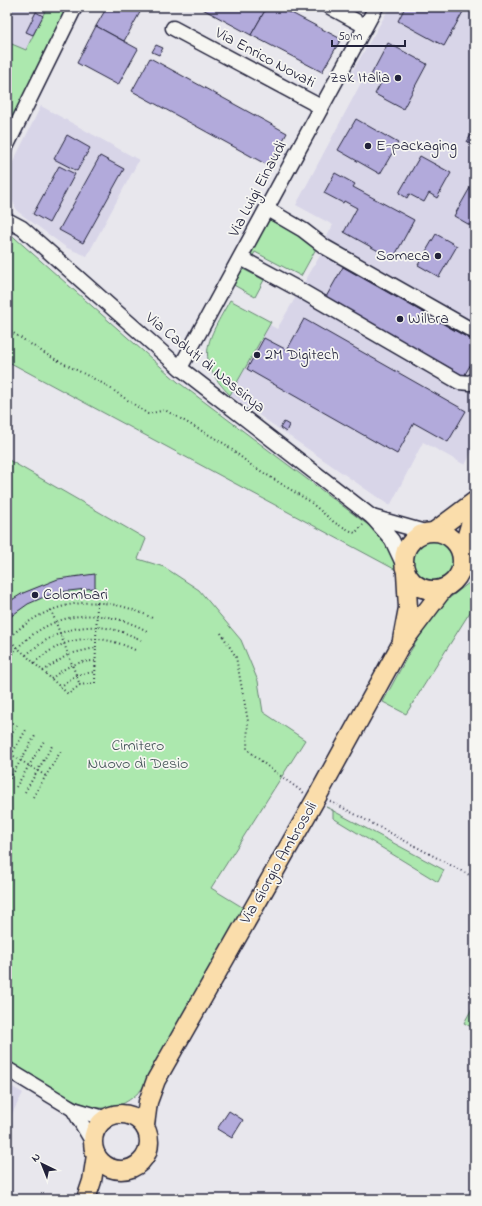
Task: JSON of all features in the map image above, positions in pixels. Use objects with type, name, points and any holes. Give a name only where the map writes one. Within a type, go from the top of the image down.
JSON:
[{"type":"main road","points":[[475,501],[430,532],[414,539],[406,550],[404,559],[405,571],[413,582],[422,588],[433,590],[444,588],[455,581],[462,570],[462,552],[475,508]]},
{"type":"main road","points":[[430,532],[452,538],[462,552]]},
{"type":"main road","name":"Via Giorgio Ambrosoli","points":[[400,646],[408,608],[405,571]]},
{"type":"main road","name":"Via Giorgio Ambrosoli","points":[[145,1125],[148,1102],[156,1080],[316,798],[400,646],[444,588]]},
{"type":"main road","name":"Via Giorgio Ambrosoli","points":[[112,1116],[139,1098],[156,1080]]},
{"type":"main road","points":[[88,1199],[92,1181],[94,1133],[112,1116],[134,1116],[145,1125],[150,1143],[144,1160],[137,1166],[128,1170],[110,1168],[102,1163],[94,1148]]},
{"type":"main road","points":[[88,1199],[119,1170]]},
{"type":"street","points":[[7,145],[75,7]]},
{"type":"street","points":[[330,7],[366,26]]},
{"type":"street","name":"Via Luigi Einaudi","points":[[180,368],[241,258],[320,107],[376,7]]},
{"type":"street","name":"Via Enrico Novati","points":[[173,28],[320,107]]},
{"type":"street","name":"Via Caduti di Nassirya","points":[[7,208],[22,228],[180,368],[372,517],[392,540],[405,571]]},
{"type":"street","points":[[267,209],[303,230],[325,248],[475,332]]},
{"type":"street","name":"Via Caduti di Nassirya","points":[[7,220],[22,228]]},
{"type":"street","points":[[241,258],[300,290],[459,382],[470,383],[475,380]]},
{"type":"street","name":"Via Caduti di Nassirya","points":[[372,517],[430,532]]},
{"type":"street","points":[[7,1069],[73,1109],[112,1116]]},
{"type":"street","points":[[73,1109],[94,1148]]},
{"type":"path","points":[[7,329],[49,356],[104,384],[148,414],[165,410],[224,444],[251,465],[309,501],[335,523],[356,533],[372,517]]},
{"type":"path","points":[[97,602],[95,683],[80,686],[68,694],[8,639],[27,623],[51,610],[78,603],[97,602],[125,606],[154,619]]},
{"type":"path","points":[[51,610],[80,686]]},
{"type":"path","points":[[7,660],[17,647],[41,630],[56,622],[74,616],[97,614],[117,618],[147,630]]},
{"type":"path","points":[[26,655],[42,642],[71,629],[96,626],[126,633],[141,640]]},
{"type":"path","points":[[222,634],[236,657],[248,721],[248,749],[267,766],[316,798],[475,878]]},
{"type":"path","points":[[34,663],[47,652],[64,643],[82,639],[96,638],[110,640],[135,650]]},
{"type":"path","points":[[43,671],[69,654],[96,648]]},
{"type":"path","points":[[51,679],[64,668],[72,664],[95,661]]},
{"type":"path","points":[[60,687],[76,675],[95,672]]},
{"type":"path","points":[[7,742],[18,725]]},
{"type":"path","points":[[7,762],[26,730]]},
{"type":"path","points":[[8,782],[35,736]]},
{"type":"path","points":[[16,787],[44,741]]},
{"type":"path","points":[[25,792],[52,746]]},
{"type":"path","points":[[34,797],[61,751]]},
{"type":"path","points":[[7,752],[46,776]]},
{"type":"shaded area","points":[[7,7],[47,7],[26,51],[7,41]]},
{"type":"shaded area","points":[[390,7],[475,8],[475,446],[465,465],[423,442],[390,506],[230,395],[270,325],[277,329],[328,242],[325,240],[333,225],[296,205],[361,83],[349,77]]},
{"type":"shaded area","points":[[41,106],[139,160],[87,256],[67,248],[17,211],[7,187],[7,174]]},
{"type":"shaded area","points":[[7,1084],[23,1093],[7,1123]]},
{"type":"green space","points":[[47,7],[71,7],[7,134],[7,42],[26,50]]},
{"type":"green space","points":[[268,219],[318,245],[301,276],[255,252],[251,259],[248,257]]},
{"type":"green space","points":[[7,231],[178,382],[368,525],[386,546],[398,571],[7,361]]},
{"type":"green space","points":[[241,268],[264,280],[255,297],[232,284]]},
{"type":"green space","points":[[230,300],[271,322],[230,395],[218,382],[211,370],[208,359],[208,349],[211,338]]},
{"type":"green space","name":"Cimitero Nuovo di Desio","points":[[7,459],[146,539],[138,559],[164,567],[199,590],[241,640],[258,681],[263,712],[305,740],[211,888],[247,910],[147,1083],[136,1095],[124,1103],[113,1107],[102,1108],[78,1102],[7,1062]]},
{"type":"green space","points":[[433,538],[446,542],[452,548],[456,561],[452,574],[446,580],[433,584],[420,580],[414,574],[410,561],[414,548],[420,542]]},
{"type":"green space","points":[[475,564],[475,604],[406,714],[383,702],[408,655],[438,607],[470,582]]},
{"type":"green space","points":[[333,811],[444,870],[438,882],[333,818]]},
{"type":"green space","points":[[475,1003],[475,1029],[464,1023]]},
{"type":"building","points":[[107,7],[143,7],[124,41],[96,26]]},
{"type":"building","points":[[199,7],[267,7],[251,35]]},
{"type":"building","points":[[267,7],[280,7],[341,39],[322,72],[251,35]]},
{"type":"building","points":[[405,7],[458,7],[464,10],[444,46],[398,21]]},
{"type":"building","points":[[36,12],[43,16],[33,35],[26,32]]},
{"type":"building","points":[[96,26],[138,49],[118,85],[77,63]]},
{"type":"building","name":"Zsk Italia","points":[[388,43],[427,64],[403,109],[375,94],[382,81],[371,75]]},
{"type":"building","points":[[156,45],[163,48],[159,55],[152,52]]},
{"type":"building","points":[[150,58],[287,133],[269,166],[132,91]]},
{"type":"building","name":"E-packaging","points":[[356,119],[398,143],[380,174],[338,150]]},
{"type":"building","points":[[475,127],[475,146],[467,142]]},
{"type":"building","points":[[67,135],[90,148],[77,171],[54,159]]},
{"type":"building","points":[[100,156],[124,169],[83,243],[59,230]]},
{"type":"building","points":[[420,156],[451,173],[437,198],[429,193],[424,202],[409,194],[407,198],[399,193]]},
{"type":"building","points":[[59,166],[75,174],[49,223],[33,214]]},
{"type":"building","points":[[335,173],[355,184],[353,187],[414,220],[393,259],[344,232],[357,208],[344,201],[343,203],[324,193]]},
{"type":"building","points":[[475,179],[475,228],[454,216]]},
{"type":"building","name":"Someca","points":[[436,234],[457,246],[439,277],[418,265]]},
{"type":"building","name":"Wilbra","points":[[343,267],[475,342],[475,357],[464,376],[326,297]]},
{"type":"building","points":[[304,319],[466,411],[448,442],[414,423],[397,454],[247,369],[264,338],[287,350]]},
{"type":"building","points":[[284,422],[289,425],[286,432],[280,428]]},
{"type":"building","name":"Colombari","points":[[95,574],[95,588],[60,592],[44,597],[28,604],[7,619],[7,603],[23,593],[58,579]]},
{"type":"building","points":[[229,1111],[243,1120],[232,1138],[217,1129]]},
{"type":"place","name":"Zsk Italia","points":[[398,78]]},
{"type":"place","name":"E-packaging","points":[[368,146]]},
{"type":"place","name":"Someca","points":[[438,256]]},
{"type":"place","name":"Wilbra","points":[[400,319]]},
{"type":"place","name":"2M Digitech","points":[[257,355]]},
{"type":"place","name":"Colombari","points":[[35,595]]}]
